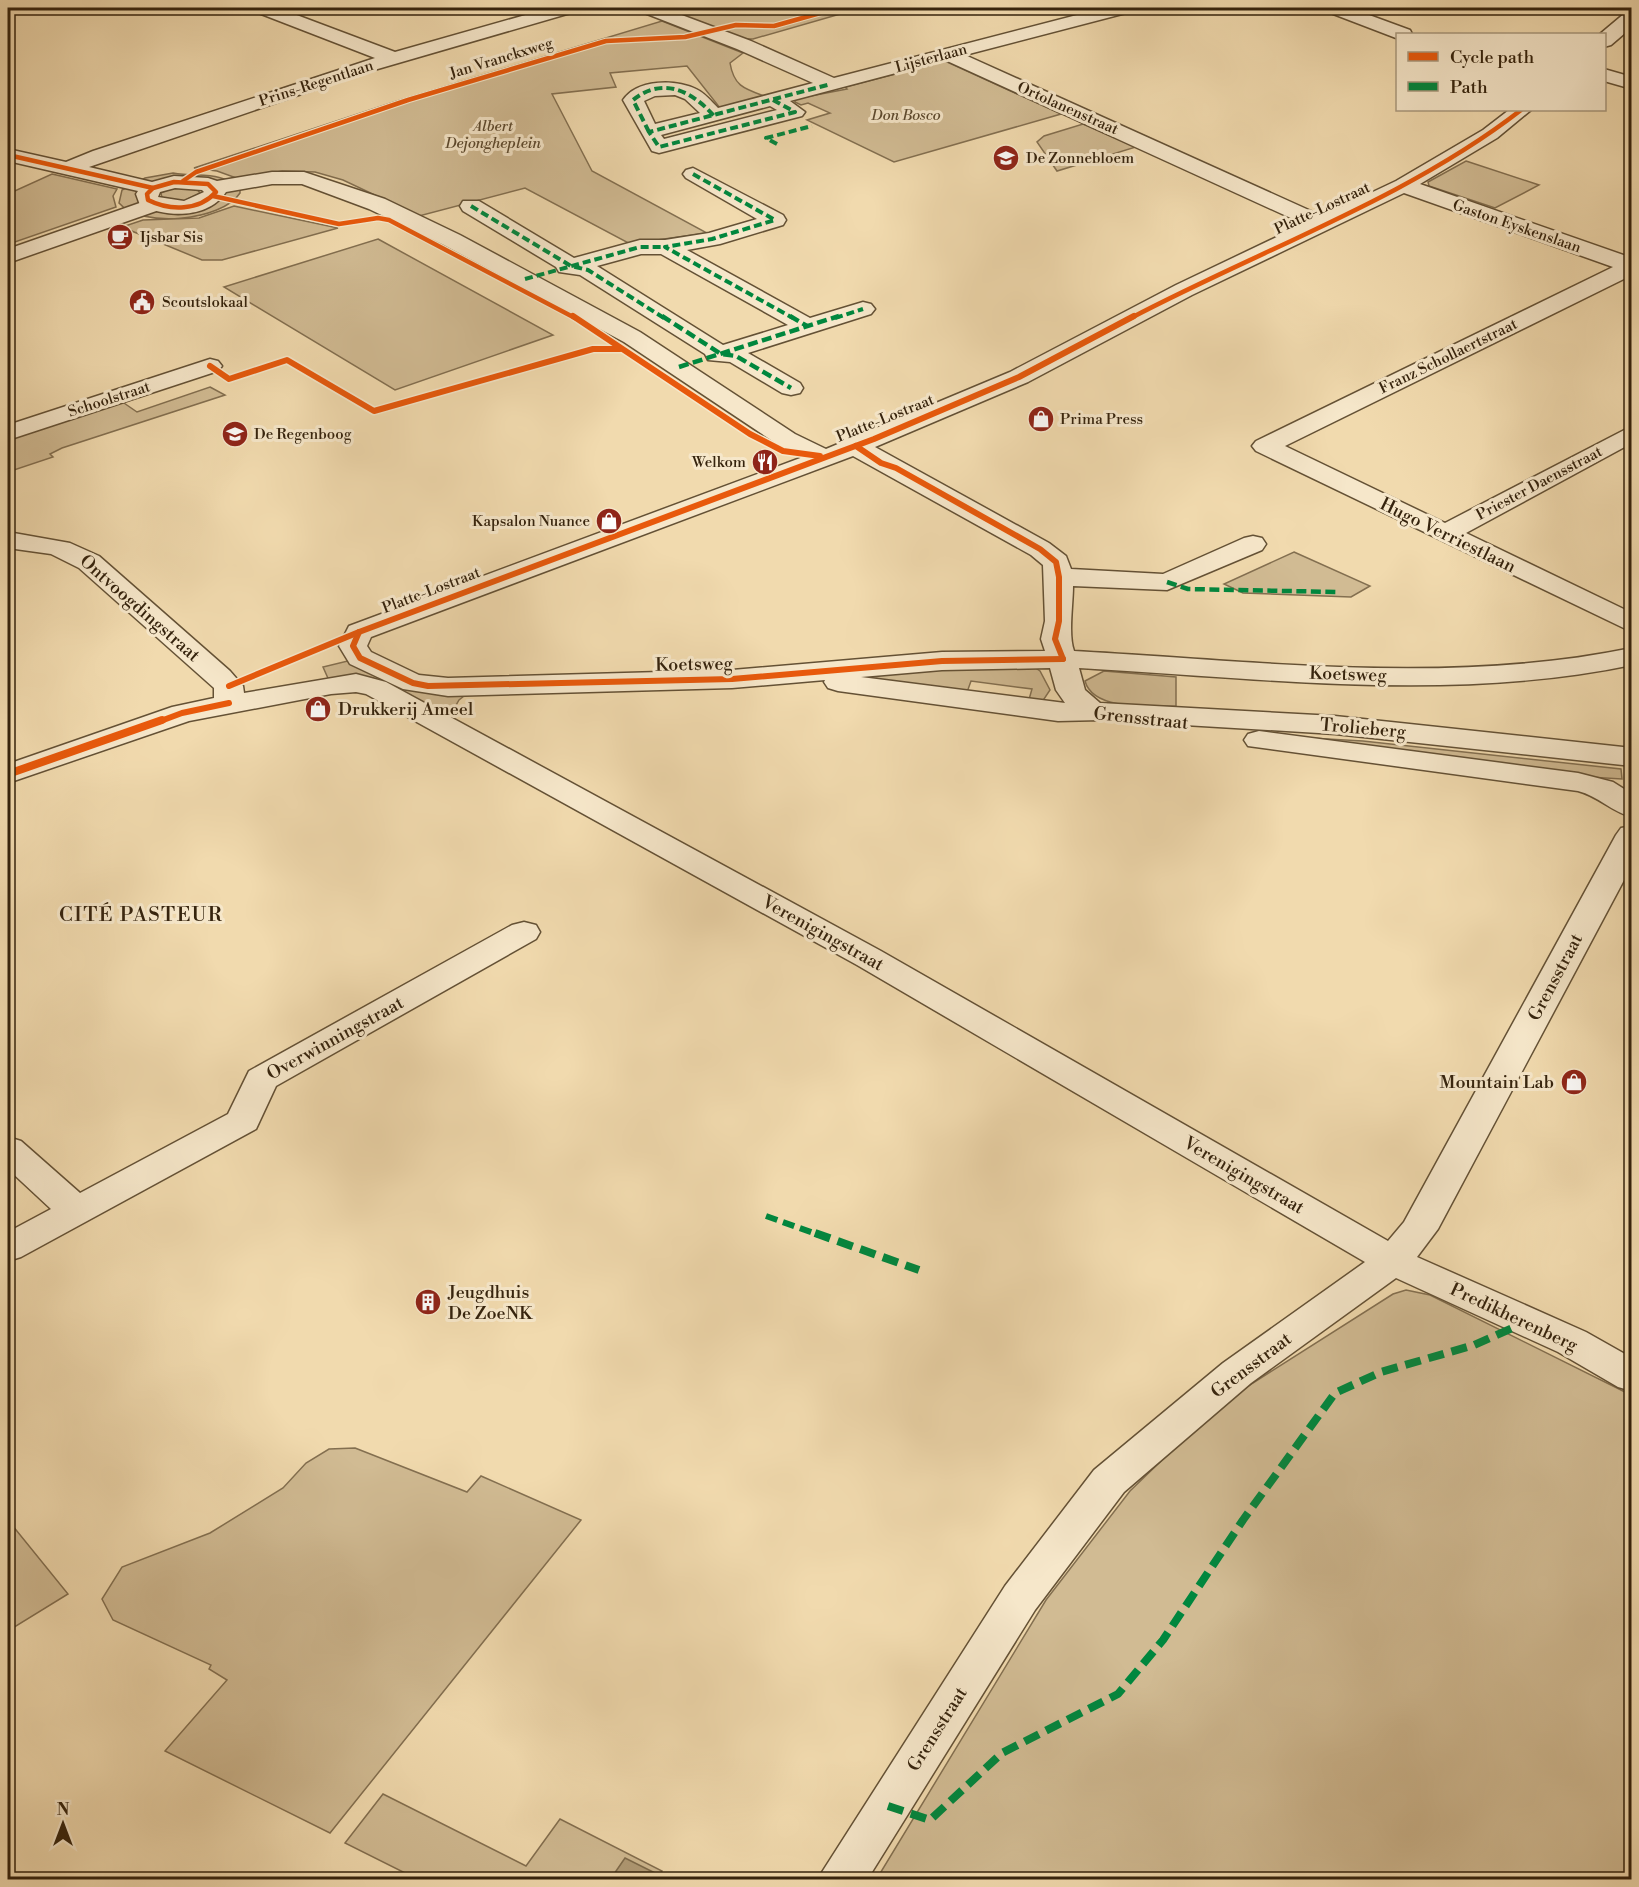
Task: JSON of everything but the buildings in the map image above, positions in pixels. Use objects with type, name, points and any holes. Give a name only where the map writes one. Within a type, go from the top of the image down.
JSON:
[{"type":"street","points":[[262,8],[394,58]]},
{"type":"street","name":"Prins-Regentlaan","points":[[68,169],[110,152],[394,58],[568,8]]},
{"type":"street","points":[[648,8],[744,45],[831,84]]},
{"type":"street","name":"Lijsterlaan","points":[[649,132],[1124,8]]},
{"type":"street","points":[[1334,8],[1400,33]]},
{"type":"street","points":[[1606,40],[1632,17]]},
{"type":"street","name":"Ortolanenstraat","points":[[946,54],[1320,223]]},
{"type":"street","points":[[1606,75],[1632,83]]},
{"type":"street","points":[[714,116],[689,93],[676,90],[640,94],[633,100],[659,147],[795,112],[773,100]]},
{"type":"street","name":"Platte-Lostraat","points":[[359,632],[856,446],[1019,377],[1320,223],[1403,185],[1490,134],[1520,111]]},
{"type":"street","points":[[8,155],[68,169],[153,196],[166,207],[192,206],[213,196],[216,192],[214,188],[272,178],[311,179],[397,213],[525,279],[632,337],[786,438],[824,457]]},
{"type":"street","points":[[525,279],[640,247],[665,247],[712,239],[775,220],[693,174]]},
{"type":"street","name":"Gaston Eyskenslaan","points":[[1403,185],[1632,266]]},
{"type":"street","points":[[8,256],[153,196]]},
{"type":"street","points":[[471,206],[571,266],[588,270],[721,354],[736,356],[792,388]]},
{"type":"street","points":[[665,247],[807,326]]},
{"type":"street","name":"Franz Schollaertstraat","points":[[1265,446],[1632,266]]},
{"type":"street","points":[[679,367],[863,309]]},
{"type":"street","name":"Schoolstraat","points":[[8,433],[210,366]]},
{"type":"street","name":"Priester Daensstraat","points":[[1446,533],[1632,433]]},
{"type":"street","points":[[856,446],[881,463],[896,468],[1040,549],[1056,562],[1059,577],[1059,621],[1055,639],[1063,659],[1067,686],[1075,700],[1093,711]]},
{"type":"street","name":"Hugo Verriestlaan","points":[[1265,446],[1632,624]]},
{"type":"street","name":"Ontvoogdingstraat","points":[[8,540],[58,547],[76,553],[229,695]]},
{"type":"street","points":[[1059,577],[1167,582],[1253,544]]},
{"type":"street","name":"Koetsweg","points":[[359,632],[353,646],[360,658],[413,683],[448,687],[732,679],[942,661],[1063,659],[1350,675],[1462,677],[1574,668],[1632,657]]},
{"type":"street","name":"Grensstraat","points":[[829,670],[834,681],[1058,712],[1093,711],[1209,725],[1253,739],[1284,744],[1578,782],[1602,788],[1632,808]]},
{"type":"street","name":"Verenigingstraat","points":[[229,695],[356,683],[376,688],[456,729],[879,964],[1393,1261]]},
{"type":"street","points":[[456,729],[451,714],[459,700],[478,685]]},
{"type":"street","points":[[8,774],[229,695]]},
{"type":"street","name":"Trolieberg","points":[[1093,711],[1335,725],[1632,757]]},
{"type":"street","name":"Grensstraat","points":[[841,1880],[1020,1598],[1109,1481],[1237,1373],[1393,1261],[1419,1229],[1632,836]]},
{"type":"street","name":"Overwinningstraat","points":[[8,1248],[243,1121],[261,1079],[524,932]]},
{"type":"street","points":[[8,1149],[75,1211]]},
{"type":"street","name":"Predikherenberg","points":[[1393,1261],[1572,1342],[1632,1377]]},
{"type":"green space","points":[[690,8],[861,8],[753,39],[741,39],[674,13]]},
{"type":"green space","name":"Albert Dejongheplein","points":[[662,21],[743,53],[730,63],[734,77],[742,86],[767,97],[720,108],[687,66],[610,73],[616,87],[552,94],[592,171],[707,233],[657,240],[634,246],[525,188],[419,216],[343,180],[315,172],[282,171],[239,179],[217,171],[194,168],[397,101]]},
{"type":"green space","name":"Don Bosco","points":[[945,61],[1061,114],[894,162],[807,120],[830,113],[808,103],[801,105],[795,102],[795,99],[847,89],[845,87]]},
{"type":"green space","points":[[1083,124],[1136,147],[1057,171],[1037,142],[1044,136]]},
{"type":"green space","points":[[1466,161],[1539,185],[1495,208],[1429,186],[1428,182]]},
{"type":"green space","points":[[173,173],[217,177],[232,183],[240,189],[240,193],[231,203],[217,210],[200,215],[162,219],[130,211],[119,203],[122,190],[145,178]],"holes":[[[174,182],[216,192],[166,207],[147,194]]]},
{"type":"green space","points":[[52,174],[117,189],[113,196],[116,207],[12,243],[8,241],[8,194]]},
{"type":"green space","points":[[173,187],[196,188],[200,193],[184,201],[162,198],[161,193]]},
{"type":"green space","points":[[234,206],[338,228],[222,260],[202,260],[122,227],[143,220],[199,218]]},
{"type":"green space","points":[[378,239],[553,335],[395,390],[224,287]]},
{"type":"green space","points":[[210,387],[225,395],[62,448],[50,454],[53,457],[8,472],[8,440],[121,401],[137,412]]},
{"type":"green space","points":[[1294,552],[1370,586],[1351,597],[1243,593],[1224,584]]},
{"type":"green space","points":[[360,658],[413,683],[478,685],[459,700],[451,714],[456,729],[376,688],[331,685],[323,667]]},
{"type":"green space","points":[[1034,667],[1040,671],[1050,690],[1042,702],[1028,703],[1032,689],[971,681],[966,695],[901,686],[841,673]]},
{"type":"green space","points":[[1104,671],[1176,677],[1176,706],[1124,705],[1099,698],[1090,691],[1085,681]]},
{"type":"green space","points":[[1274,736],[1363,741],[1621,769],[1622,779],[1572,776]]},
{"type":"green space","points":[[1406,1290],[1430,1295],[1631,1395],[1631,1879],[876,1880],[1046,1600],[1130,1491],[1220,1404],[1393,1294]]},
{"type":"green space","points":[[355,1448],[467,1492],[481,1476],[581,1520],[330,1833],[165,1751],[227,1680],[209,1669],[211,1665],[113,1620],[102,1599],[122,1567],[210,1533],[283,1488],[306,1463],[329,1449]]},
{"type":"green space","points":[[8,1520],[68,1594],[8,1631]]},
{"type":"green space","points":[[383,1794],[526,1866],[560,1819],[662,1871],[656,1880],[417,1879],[345,1843]]},
{"type":"shaded area","points":[[625,1858],[667,1879],[625,1879],[614,1874]]},
{"type":"marked path","points":[[773,100],[795,112],[659,147],[649,132],[831,84]]},
{"type":"marked path","points":[[649,132],[633,100],[652,90],[675,89],[689,93],[714,116]]},
{"type":"marked path","points":[[777,144],[766,138],[812,126]]},
{"type":"marked path","points":[[693,174],[775,220],[712,239],[665,247],[807,326]]},
{"type":"marked path","points":[[471,206],[571,266],[588,270],[721,354],[736,356],[791,388]]},
{"type":"marked path","points":[[525,279],[640,247],[665,247]]},
{"type":"marked path","points":[[679,367],[863,309]]},
{"type":"marked path","points":[[1167,582],[1188,589],[1338,592]]},
{"type":"marked path","points":[[766,1216],[919,1270]]},
{"type":"marked path","points":[[888,1806],[930,1820],[1002,1753],[1118,1694],[1163,1640],[1243,1520],[1335,1393],[1381,1372],[1474,1345],[1526,1322]]},
{"type":"cycle path","name":"Jan Vranckxweg","points":[[183,181],[187,176],[196,172],[408,100],[606,41],[685,37],[736,25],[774,26],[838,8]]},
{"type":"cycle path","points":[[229,686],[359,632],[874,439],[1019,377],[1184,290],[1403,185],[1490,134],[1520,111]]},
{"type":"cycle path","points":[[8,155],[153,188]]},
{"type":"cycle path","points":[[174,182],[208,184],[216,192],[203,203],[194,206],[164,206],[148,200],[147,194],[153,188],[174,182]]},
{"type":"cycle path","points":[[213,196],[339,224],[378,218],[389,220],[572,316],[750,434],[783,451],[820,456]]},
{"type":"cycle path","points":[[210,366],[229,379],[287,360],[374,411],[593,349],[620,349]]},
{"type":"cycle path","points":[[856,446],[881,463],[896,468],[1040,549],[1056,562],[1059,577],[1059,621],[1055,639],[1063,659]]},
{"type":"cycle path","points":[[359,632],[353,646],[360,658],[413,683],[428,686],[732,679],[942,661],[1063,659]]},
{"type":"cycle path","points":[[8,774],[182,713],[229,703]]},
{"type":"place","name":"De Zonnebloem","points":[[1006,158]]},
{"type":"place","name":"Ijsbar Sis","points":[[120,237]]},
{"type":"place","name":"Scoutslokaal","points":[[142,302]]},
{"type":"place","name":"Prima Press","points":[[1041,419]]},
{"type":"place","name":"De Regenboog","points":[[235,434]]},
{"type":"place","name":"Welkom","points":[[765,462]]},
{"type":"place","name":"Kapsalon Nuance","points":[[609,521]]},
{"type":"place","name":"Drukkerij Ameel","points":[[318,709]]},
{"type":"place","name":"Mountain Lab","points":[[1574,1082]]},
{"type":"place","name":"Jeugdhuis De ZoeNK","points":[[428,1302]]},
{"type":"district","name":"CITÉ PASTEUR","points":[[141,914]]}]
